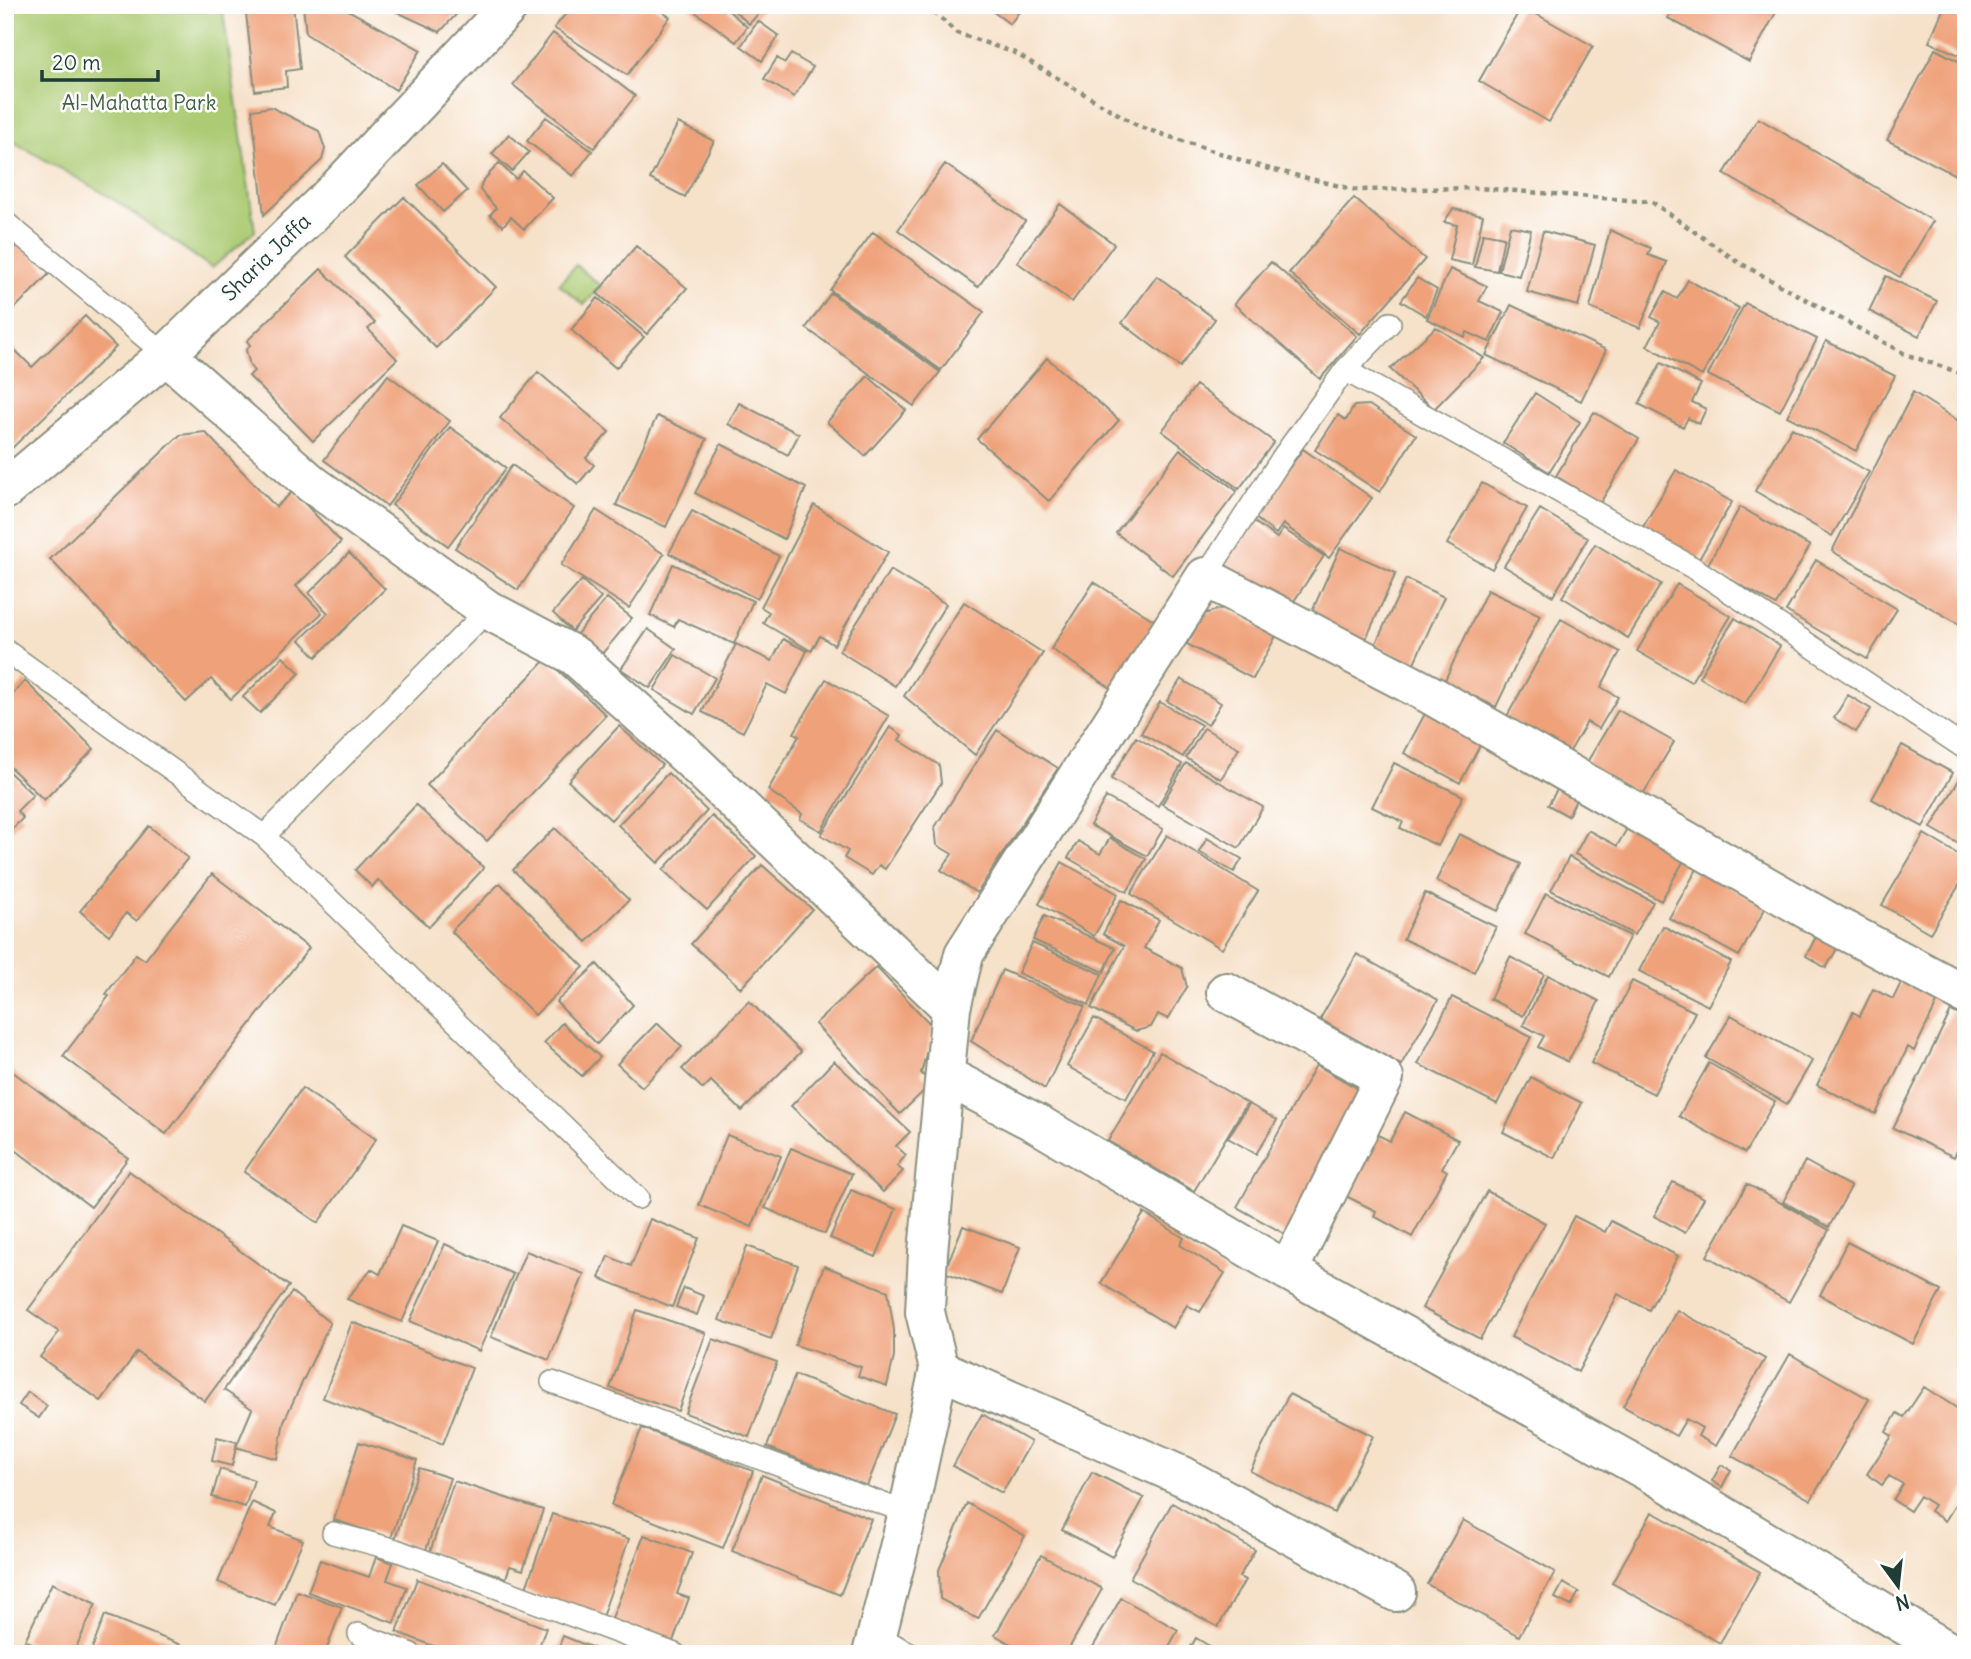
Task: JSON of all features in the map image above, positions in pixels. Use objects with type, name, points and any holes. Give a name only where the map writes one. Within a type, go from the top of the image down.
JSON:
[{"type":"street","name":"Sharia Jaffa","points":[[5,490],[166,355],[336,190],[510,5]]},
{"type":"street","points":[[166,355],[312,484],[488,610],[575,656],[687,756],[951,1008]]},
{"type":"street","points":[[874,1644],[908,1513],[939,1369],[925,1312],[928,1252],[951,1008],[964,954],[1205,577],[1431,695],[1824,919],[1966,995]]},
{"type":"street","points":[[1226,992],[1384,1078],[1288,1270]]},
{"type":"street","points":[[946,1076],[1036,1123],[1288,1270],[1672,1485],[1953,1654]]},
{"type":"street","points":[[939,1369],[1182,1476],[1396,1592]]},
{"type":"lane","points":[[5,222],[166,355]]},
{"type":"lane","points":[[1205,577],[1284,455],[1345,370],[1390,323]]},
{"type":"lane","points":[[1345,370],[1697,570],[1966,749]]},
{"type":"lane","points":[[264,836],[488,610]]},
{"type":"lane","points":[[5,650],[264,836],[638,1198]]},
{"type":"lane","points":[[552,1382],[908,1513]]},
{"type":"lane","points":[[333,1533],[396,1550],[675,1654]]},
{"type":"lane","points":[[359,1634],[411,1654]]},
{"type":"lane","points":[[874,1644],[910,1654]]},
{"type":"path","points":[[926,5],[957,33],[1015,53],[1140,127],[1262,167],[1356,190],[1479,188],[1653,202],[1761,275],[1905,354],[1966,375]]},
{"type":"green space","name":"Al-Mahatta Park","points":[[5,5],[222,5],[255,231],[212,268],[110,197],[5,137]]},
{"type":"green space","points":[[576,265],[601,286],[584,305],[559,284]]},
{"type":"building","points":[[245,5],[293,5],[300,69],[286,71],[287,87],[255,91]]},
{"type":"building","points":[[303,5],[339,5],[421,50],[396,90],[306,34]]},
{"type":"building","points":[[382,5],[465,5],[440,32]]},
{"type":"building","points":[[573,5],[652,5],[670,17],[627,75],[554,28]]},
{"type":"building","points":[[686,5],[722,5],[747,27],[736,42]]},
{"type":"building","points":[[728,5],[766,5],[749,24]]},
{"type":"building","points":[[984,5],[1024,5],[1010,24]]},
{"type":"building","points":[[1675,5],[1780,5],[1749,62],[1668,18]]},
{"type":"building","points":[[1945,5],[1966,5],[1966,58],[1929,42]]},
{"type":"building","points":[[1522,6],[1593,46],[1549,122],[1479,81]]},
{"type":"building","points":[[758,21],[779,36],[762,61],[741,46]]},
{"type":"building","points":[[553,33],[635,96],[594,148],[513,85]]},
{"type":"building","points":[[1935,49],[1966,65],[1966,170],[1961,178],[1887,140]]},
{"type":"building","points":[[791,54],[813,67],[794,97],[764,79],[777,58],[785,63]]},
{"type":"building","points":[[271,107],[319,131],[325,149],[322,160],[264,215],[252,110]]},
{"type":"building","points":[[546,117],[592,151],[573,176],[527,141]]},
{"type":"building","points":[[1758,118],[1933,221],[1900,277],[1724,174]]},
{"type":"building","points":[[678,123],[714,141],[685,197],[650,179]]},
{"type":"building","points":[[509,134],[529,152],[512,171],[492,154]]},
{"type":"building","points":[[499,163],[516,179],[523,171],[553,198],[524,229],[511,217],[503,226],[490,215],[496,208],[480,190],[482,182]]},
{"type":"building","points":[[442,164],[467,191],[443,212],[418,185]]},
{"type":"building","points":[[945,164],[1025,221],[978,287],[898,230]]},
{"type":"building","points":[[404,197],[496,287],[436,348],[345,257]]},
{"type":"building","points":[[1354,198],[1425,259],[1360,334],[1289,273]]},
{"type":"building","points":[[1060,204],[1114,244],[1072,302],[1017,262]]},
{"type":"building","points":[[1453,209],[1483,215],[1472,265],[1449,260],[1457,225],[1444,222]]},
{"type":"building","points":[[1510,226],[1531,230],[1519,276],[1499,271]]},
{"type":"building","points":[[1610,230],[1651,248],[1648,255],[1667,262],[1640,328],[1590,308]]},
{"type":"building","points":[[1543,231],[1595,245],[1578,306],[1527,292]]},
{"type":"building","points":[[873,232],[984,312],[941,370],[830,290]]},
{"type":"building","points":[[1483,233],[1504,237],[1497,271],[1475,267]]},
{"type":"building","points":[[20,243],[50,273],[5,318],[5,259]]},
{"type":"building","points":[[636,246],[687,288],[647,334],[597,293]]},
{"type":"building","points":[[1271,262],[1357,336],[1320,379],[1234,304]]},
{"type":"building","points":[[321,269],[375,323],[368,329],[397,359],[313,441],[249,376],[254,371],[246,350],[250,345],[247,341]]},
{"type":"building","points":[[1450,269],[1487,286],[1479,301],[1503,312],[1489,342],[1467,332],[1465,337],[1427,319]]},
{"type":"building","points":[[1157,276],[1215,319],[1180,367],[1122,323]]},
{"type":"building","points":[[1886,276],[1937,301],[1919,336],[1869,311]]},
{"type":"building","points":[[1417,278],[1437,290],[1426,316],[1401,301]]},
{"type":"building","points":[[1688,280],[1739,308],[1702,376],[1647,346],[1660,322],[1651,317],[1665,292],[1677,299]]},
{"type":"building","points":[[831,293],[940,372],[914,406],[806,328]]},
{"type":"building","points":[[598,298],[644,337],[616,368],[571,330]]},
{"type":"building","points":[[1745,303],[1817,339],[1780,411],[1708,375]]},
{"type":"building","points":[[1511,305],[1606,350],[1581,401],[1486,355]]},
{"type":"building","points":[[85,316],[116,347],[5,455],[5,340],[32,367]]},
{"type":"building","points":[[1436,327],[1484,358],[1434,409],[1390,369]]},
{"type":"building","points":[[1826,341],[1895,376],[1856,451],[1787,416]]},
{"type":"building","points":[[1047,358],[1119,420],[1049,501],[977,439]]},
{"type":"building","points":[[1661,363],[1701,384],[1692,402],[1706,409],[1699,424],[1688,418],[1683,427],[1639,404]]},
{"type":"building","points":[[538,372],[609,432],[586,458],[594,465],[578,484],[500,418]]},
{"type":"building","points":[[388,375],[450,421],[387,506],[324,460]]},
{"type":"building","points":[[868,376],[906,410],[865,456],[827,422]]},
{"type":"building","points":[[1196,385],[1274,442],[1239,489],[1162,431]]},
{"type":"building","points":[[1913,392],[1966,426],[1966,628],[1832,551]]},
{"type":"building","points":[[1535,393],[1580,422],[1549,472],[1503,443]]},
{"type":"building","points":[[739,403],[799,434],[788,455],[728,424]]},
{"type":"building","points":[[1369,405],[1416,435],[1380,492],[1315,450],[1338,415],[1346,420],[1354,406]]},
{"type":"building","points":[[1594,412],[1639,439],[1600,503],[1556,476]]},
{"type":"building","points":[[657,416],[707,439],[666,527],[616,505]]},
{"type":"building","points":[[450,427],[506,468],[448,546],[392,505]]},
{"type":"building","points":[[1792,428],[1869,472],[1832,536],[1755,491]]},
{"type":"building","points":[[205,432],[276,507],[293,491],[341,542],[296,586],[322,613],[231,699],[211,679],[186,702],[50,559],[180,435]]},
{"type":"building","points":[[721,444],[806,488],[784,539],[695,493]]},
{"type":"building","points":[[1180,449],[1237,491],[1173,576],[1116,533]]},
{"type":"building","points":[[1303,449],[1372,498],[1329,558],[1283,524],[1276,534],[1254,517]]},
{"type":"building","points":[[512,465],[574,508],[518,590],[455,548]]},
{"type":"building","points":[[1676,470],[1732,502],[1699,559],[1643,527]]},
{"type":"building","points":[[1482,483],[1527,508],[1492,569],[1447,544]]},
{"type":"building","points":[[814,505],[888,552],[834,645],[820,636],[811,651],[763,623],[769,612],[761,607]]},
{"type":"building","points":[[1740,507],[1810,546],[1776,605],[1707,566]]},
{"type":"building","points":[[1540,509],[1588,538],[1553,596],[1504,566]]},
{"type":"building","points":[[596,510],[664,554],[629,608],[561,565]]},
{"type":"building","points":[[692,511],[779,556],[757,599],[669,553]]},
{"type":"building","points":[[1250,519],[1277,538],[1283,529],[1324,556],[1290,607],[1219,566]]},
{"type":"building","points":[[1595,544],[1661,584],[1628,638],[1562,597]]},
{"type":"building","points":[[1340,548],[1396,573],[1365,641],[1310,616]]},
{"type":"building","points":[[349,553],[385,589],[316,657],[300,640],[328,613],[309,593]]},
{"type":"building","points":[[1816,560],[1897,609],[1867,659],[1786,611]]},
{"type":"building","points":[[673,564],[753,601],[734,644],[678,619],[674,627],[650,615]]},
{"type":"building","points":[[890,570],[946,604],[895,686],[839,651]]},
{"type":"building","points":[[1406,579],[1444,597],[1414,663],[1375,645]]},
{"type":"building","points":[[582,580],[601,598],[572,631],[553,613]]},
{"type":"building","points":[[1094,582],[1155,621],[1111,688],[1051,649]]},
{"type":"building","points":[[1677,584],[1731,616],[1691,682],[1637,651]]},
{"type":"building","points":[[1487,590],[1540,615],[1496,707],[1444,682]]},
{"type":"building","points":[[607,598],[632,618],[601,655],[576,635]]},
{"type":"building","points":[[964,602],[1043,653],[975,755],[904,696]]},
{"type":"building","points":[[1223,608],[1276,636],[1253,679],[1187,644],[1204,614]]},
{"type":"building","points":[[1735,618],[1780,646],[1745,704],[1699,677]]},
{"type":"building","points":[[1561,619],[1620,652],[1601,687],[1618,697],[1599,729],[1587,722],[1569,753],[1506,718]]},
{"type":"building","points":[[648,629],[676,649],[650,688],[621,669]]},
{"type":"building","points":[[783,639],[807,651],[786,694],[767,684],[743,732],[702,712],[736,644],[772,661]]},
{"type":"building","points":[[675,655],[715,678],[694,714],[654,690]]},
{"type":"building","points":[[283,657],[300,673],[260,713],[243,697]]},
{"type":"building","points":[[546,659],[606,715],[487,841],[427,785]]},
{"type":"building","points":[[826,679],[889,716],[821,831],[800,819],[802,814],[768,790],[799,736],[794,733]]},
{"type":"building","points":[[1181,679],[1221,703],[1208,725],[1167,701]]},
{"type":"building","points":[[25,681],[94,749],[44,800],[5,762],[5,702]]},
{"type":"building","points":[[1848,695],[1871,709],[1856,732],[1834,718]]},
{"type":"building","points":[[1160,702],[1201,725],[1183,757],[1141,733]]},
{"type":"building","points":[[1428,708],[1484,738],[1460,783],[1404,753]]},
{"type":"building","points":[[1618,710],[1674,742],[1642,796],[1586,764]]},
{"type":"building","points":[[619,726],[662,765],[611,820],[568,781]]},
{"type":"building","points":[[890,727],[902,735],[899,740],[939,765],[941,783],[885,869],[879,865],[872,875],[844,858],[848,851],[821,835]]},
{"type":"building","points":[[1204,728],[1239,748],[1221,779],[1186,758]]},
{"type":"building","points":[[997,730],[1058,768],[977,893],[941,870],[952,854],[937,845],[935,827]]},
{"type":"building","points":[[1136,737],[1182,764],[1158,806],[1111,779]]},
{"type":"building","points":[[1902,745],[1953,773],[1923,827],[1872,799]]},
{"type":"building","points":[[1186,763],[1263,807],[1239,848],[1162,804]]},
{"type":"building","points":[[1394,763],[1463,796],[1438,846],[1400,828],[1403,822],[1372,807]]},
{"type":"building","points":[[5,768],[33,795],[17,811],[23,818],[5,836]]},
{"type":"building","points":[[1966,768],[1966,848],[1931,828]]},
{"type":"building","points":[[668,773],[707,811],[658,863],[618,825]]},
{"type":"building","points":[[1558,788],[1577,798],[1568,816],[1548,805]]},
{"type":"building","points":[[1106,797],[1163,829],[1147,856],[1090,825]]},
{"type":"building","points":[[416,805],[484,868],[429,927],[378,880],[372,887],[355,870]]},
{"type":"building","points":[[712,816],[756,856],[707,910],[663,870]]},
{"type":"building","points":[[1629,825],[1686,857],[1661,901],[1575,854],[1588,830],[1617,846]]},
{"type":"building","points":[[149,826],[188,858],[137,921],[126,913],[109,935],[80,911]]},
{"type":"building","points":[[555,828],[629,900],[587,942],[513,870]]},
{"type":"building","points":[[1459,834],[1521,864],[1498,911],[1436,881]]},
{"type":"building","points":[[1924,834],[1966,859],[1966,874],[1930,933],[1882,905]]},
{"type":"building","points":[[1167,835],[1258,891],[1222,949],[1131,894]]},
{"type":"building","points":[[1110,838],[1146,859],[1127,892],[1068,858],[1078,841],[1100,854]]},
{"type":"building","points":[[1207,838],[1242,859],[1234,872],[1199,852]]},
{"type":"building","points":[[1569,857],[1653,902],[1634,935],[1551,890]]},
{"type":"building","points":[[1062,862],[1118,894],[1094,936],[1039,904]]},
{"type":"building","points":[[762,865],[812,909],[741,988],[691,944]]},
{"type":"building","points":[[1697,869],[1766,907],[1739,956],[1669,918]]},
{"type":"building","points":[[212,874],[309,948],[166,1134],[63,1056],[109,996],[106,994],[136,954],[145,960]]},
{"type":"building","points":[[500,883],[584,967],[535,1015],[451,931]]},
{"type":"building","points":[[1425,893],[1496,927],[1474,972],[1403,939]]},
{"type":"building","points":[[1546,893],[1630,936],[1609,977],[1525,934]]},
{"type":"building","points":[[1121,900],[1159,920],[1144,948],[1182,968],[1187,987],[1168,1019],[1158,1014],[1151,1027],[1136,1031],[1091,1008],[1124,946],[1103,934]]},
{"type":"building","points":[[1044,916],[1115,948],[1104,972],[1033,940]]},
{"type":"building","points":[[1663,926],[1731,962],[1708,1006],[1639,971]]},
{"type":"building","points":[[1818,933],[1839,945],[1826,968],[1806,956]]},
{"type":"building","points":[[1032,943],[1102,974],[1089,1005],[1018,973]]},
{"type":"building","points":[[1966,944],[1966,963],[1958,959]]},
{"type":"building","points":[[1357,954],[1438,1000],[1401,1065],[1320,1019]]},
{"type":"building","points":[[1510,957],[1544,974],[1523,1016],[1490,999]]},
{"type":"building","points":[[597,964],[633,1005],[597,1044],[556,1002]]},
{"type":"building","points":[[876,967],[933,1027],[921,1073],[931,1084],[900,1114],[815,1024]]},
{"type":"building","points":[[1002,970],[1085,1006],[1045,1089],[971,1041]]},
{"type":"building","points":[[1906,973],[1943,991],[1914,1051],[1908,1047],[1876,1114],[1817,1085],[1853,1012],[1860,1016],[1873,989],[1893,999]]},
{"type":"building","points":[[1548,975],[1599,1001],[1568,1062],[1538,1047],[1544,1036],[1523,1025]]},
{"type":"building","points":[[1632,981],[1695,1012],[1654,1094],[1591,1063]]},
{"type":"building","points":[[1452,997],[1531,1037],[1497,1104],[1418,1064]]},
{"type":"building","points":[[749,1001],[801,1052],[742,1111],[711,1081],[703,1089],[682,1069]]},
{"type":"building","points":[[1951,1011],[1966,1018],[1966,1133],[1954,1157],[1893,1128]]},
{"type":"building","points":[[1731,1015],[1812,1061],[1787,1104],[1706,1058]]},
{"type":"building","points":[[1094,1018],[1153,1051],[1126,1099],[1067,1066]]},
{"type":"building","points":[[562,1023],[600,1057],[582,1076],[544,1043]]},
{"type":"building","points":[[657,1023],[682,1047],[642,1087],[617,1064]]},
{"type":"building","points":[[1160,1052],[1247,1103],[1194,1191],[1108,1141]]},
{"type":"building","points":[[834,1061],[910,1132],[896,1146],[906,1155],[897,1166],[903,1171],[883,1192],[791,1106]]},
{"type":"building","points":[[1709,1063],[1775,1101],[1745,1153],[1679,1116]]},
{"type":"building","points":[[1316,1065],[1369,1095],[1290,1237],[1237,1207]]},
{"type":"building","points":[[5,1066],[128,1158],[91,1207],[5,1142]]},
{"type":"building","points":[[1531,1077],[1582,1103],[1554,1158],[1503,1132]]},
{"type":"building","points":[[302,1088],[376,1139],[318,1223],[244,1172]]},
{"type":"building","points":[[1249,1104],[1277,1120],[1256,1154],[1228,1138]]},
{"type":"building","points":[[1405,1112],[1458,1140],[1442,1168],[1447,1171],[1412,1237],[1374,1216],[1376,1211],[1344,1195],[1376,1134],[1390,1141]]},
{"type":"building","points":[[727,1135],[781,1156],[752,1227],[699,1205]]},
{"type":"building","points":[[791,1148],[852,1174],[825,1234],[765,1208]]},
{"type":"building","points":[[1805,1161],[1851,1187],[1829,1227],[1783,1202]]},
{"type":"building","points":[[129,1171],[289,1286],[205,1401],[137,1352],[101,1401],[40,1357],[59,1332],[28,1310]]},
{"type":"building","points":[[1673,1182],[1704,1198],[1685,1233],[1654,1216]]},
{"type":"building","points":[[1747,1184],[1829,1230],[1789,1302],[1707,1256]]},
{"type":"building","points":[[851,1190],[896,1209],[876,1257],[830,1238]]},
{"type":"building","points":[[1487,1191],[1545,1223],[1480,1339],[1422,1308]]},
{"type":"building","points":[[1144,1213],[1184,1238],[1180,1245],[1225,1273],[1200,1312],[1187,1305],[1173,1328],[1101,1283]]},
{"type":"building","points":[[1574,1216],[1605,1232],[1611,1221],[1678,1256],[1649,1310],[1618,1294],[1578,1372],[1511,1337]]},
{"type":"building","points":[[650,1219],[699,1238],[672,1307],[599,1278],[608,1256],[631,1266]]},
{"type":"building","points":[[401,1226],[438,1241],[402,1322],[347,1299],[371,1269],[380,1274]]},
{"type":"building","points":[[963,1226],[1020,1247],[1002,1294],[944,1272]]},
{"type":"building","points":[[1847,1242],[1941,1291],[1913,1344],[1820,1295]]},
{"type":"building","points":[[445,1244],[513,1274],[479,1351],[410,1321]]},
{"type":"building","points":[[747,1246],[798,1265],[771,1339],[719,1320]]},
{"type":"building","points":[[526,1251],[584,1274],[549,1360],[491,1337]]},
{"type":"building","points":[[824,1266],[888,1291],[894,1330],[894,1357],[887,1386],[858,1376],[861,1367],[795,1345]]},
{"type":"building","points":[[684,1288],[704,1296],[697,1315],[676,1307]]},
{"type":"building","points":[[292,1292],[330,1323],[284,1421],[277,1459],[236,1447],[252,1409],[224,1390]]},
{"type":"building","points":[[637,1310],[706,1333],[678,1411],[610,1388]]},
{"type":"building","points":[[1677,1310],[1765,1359],[1716,1446],[1698,1436],[1702,1428],[1686,1419],[1676,1436],[1623,1406]]},
{"type":"building","points":[[352,1322],[472,1368],[443,1444],[323,1398]]},
{"type":"building","points":[[713,1339],[777,1362],[749,1437],[685,1413]]},
{"type":"building","points":[[1790,1354],[1869,1399],[1811,1500],[1732,1456]]},
{"type":"building","points":[[795,1375],[895,1414],[867,1486],[767,1447]]},
{"type":"building","points":[[1924,1387],[1966,1414],[1966,1488],[1945,1521],[1930,1511],[1934,1505],[1920,1496],[1910,1511],[1893,1500],[1903,1484],[1889,1476],[1882,1485],[1867,1474],[1892,1436],[1886,1432],[1897,1413],[1904,1417]]},
{"type":"building","points":[[28,1392],[47,1406],[39,1418],[19,1405]]},
{"type":"building","points":[[1289,1394],[1373,1436],[1334,1513],[1250,1471]]},
{"type":"building","points":[[982,1414],[1031,1442],[1002,1493],[953,1466]]},
{"type":"building","points":[[642,1428],[753,1471],[723,1548],[611,1505]]},
{"type":"building","points":[[217,1437],[237,1442],[232,1466],[212,1461]]},
{"type":"building","points":[[359,1442],[417,1460],[391,1538],[334,1520]]},
{"type":"building","points":[[1721,1465],[1731,1470],[1722,1487],[1712,1481]]},
{"type":"building","points":[[419,1468],[450,1478],[426,1550],[395,1539]]},
{"type":"building","points":[[220,1469],[254,1480],[245,1507],[212,1497]]},
{"type":"building","points":[[1092,1472],[1144,1498],[1112,1557],[1062,1530]]},
{"type":"building","points":[[762,1475],[871,1519],[840,1595],[732,1551]]},
{"type":"building","points":[[454,1481],[543,1510],[523,1570],[510,1566],[506,1578],[430,1552]]},
{"type":"building","points":[[252,1502],[276,1513],[270,1527],[303,1540],[275,1605],[218,1582]]},
{"type":"building","points":[[967,1503],[1025,1536],[978,1619],[940,1599],[939,1570]]},
{"type":"building","points":[[1172,1503],[1255,1550],[1239,1577],[1245,1580],[1218,1627],[1130,1578]]},
{"type":"building","points":[[1652,1512],[1760,1572],[1720,1643],[1612,1583]]},
{"type":"building","points":[[552,1514],[629,1539],[602,1617],[525,1591]]},
{"type":"building","points":[[1463,1520],[1555,1572],[1519,1636],[1427,1584]]},
{"type":"building","points":[[644,1535],[692,1553],[677,1594],[689,1598],[672,1644],[611,1621]]},
{"type":"building","points":[[1041,1555],[1102,1589],[1066,1654],[1028,1654],[995,1635]]},
{"type":"building","points":[[376,1557],[393,1563],[387,1580],[407,1587],[394,1623],[308,1592],[320,1560],[369,1577]]},
{"type":"building","points":[[417,1579],[546,1628],[536,1654],[454,1654],[397,1632]]},
{"type":"building","points":[[52,1583],[96,1604],[73,1654],[56,1654],[25,1640]]},
{"type":"building","points":[[1563,1583],[1579,1592],[1571,1606],[1555,1598]]},
{"type":"building","points":[[297,1591],[342,1607],[325,1654],[274,1654]]},
{"type":"building","points":[[1121,1598],[1178,1630],[1165,1654],[1089,1654]]},
{"type":"building","points":[[105,1615],[184,1646],[181,1654],[90,1654]]},
{"type":"building","points":[[563,1636],[608,1654],[556,1654]]},
{"type":"building","points":[[1196,1638],[1223,1654],[1187,1654]]},
{"type":"building","points":[[20,1646],[40,1653],[40,1654],[17,1654]]}]
